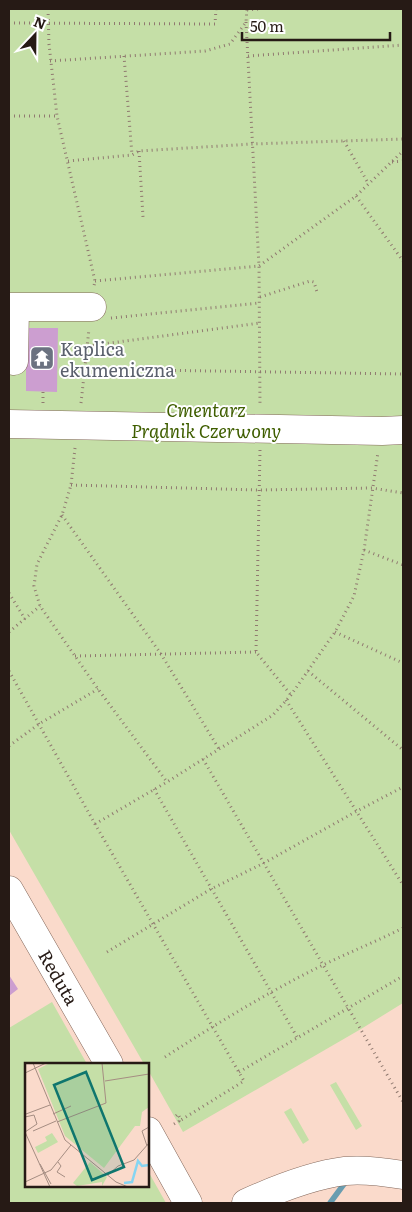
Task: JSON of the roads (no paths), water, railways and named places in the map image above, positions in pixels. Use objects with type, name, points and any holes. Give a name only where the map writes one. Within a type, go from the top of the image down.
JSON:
[{"type":"street","points":[[9,360],[14,361],[12,307],[91,314]]},
{"type":"street","points":[[9,424],[392,431]]},
{"type":"street","name":"Reduta","points":[[9,890],[108,1063]]},
{"type":"street","points":[[149,1133],[188,1203]]},
{"type":"street","points":[[246,1203],[306,1180],[346,1171],[383,1172],[403,1175]]},
{"type":"waterway","points":[[330,1203],[344,1184]]},
{"type":"place","name":"Kaplica ekumeniczna","points":[[42,358]]},
{"type":"park label","name":"Cmentarz Prądnik Czerwony","points":[[206,419]]}]
